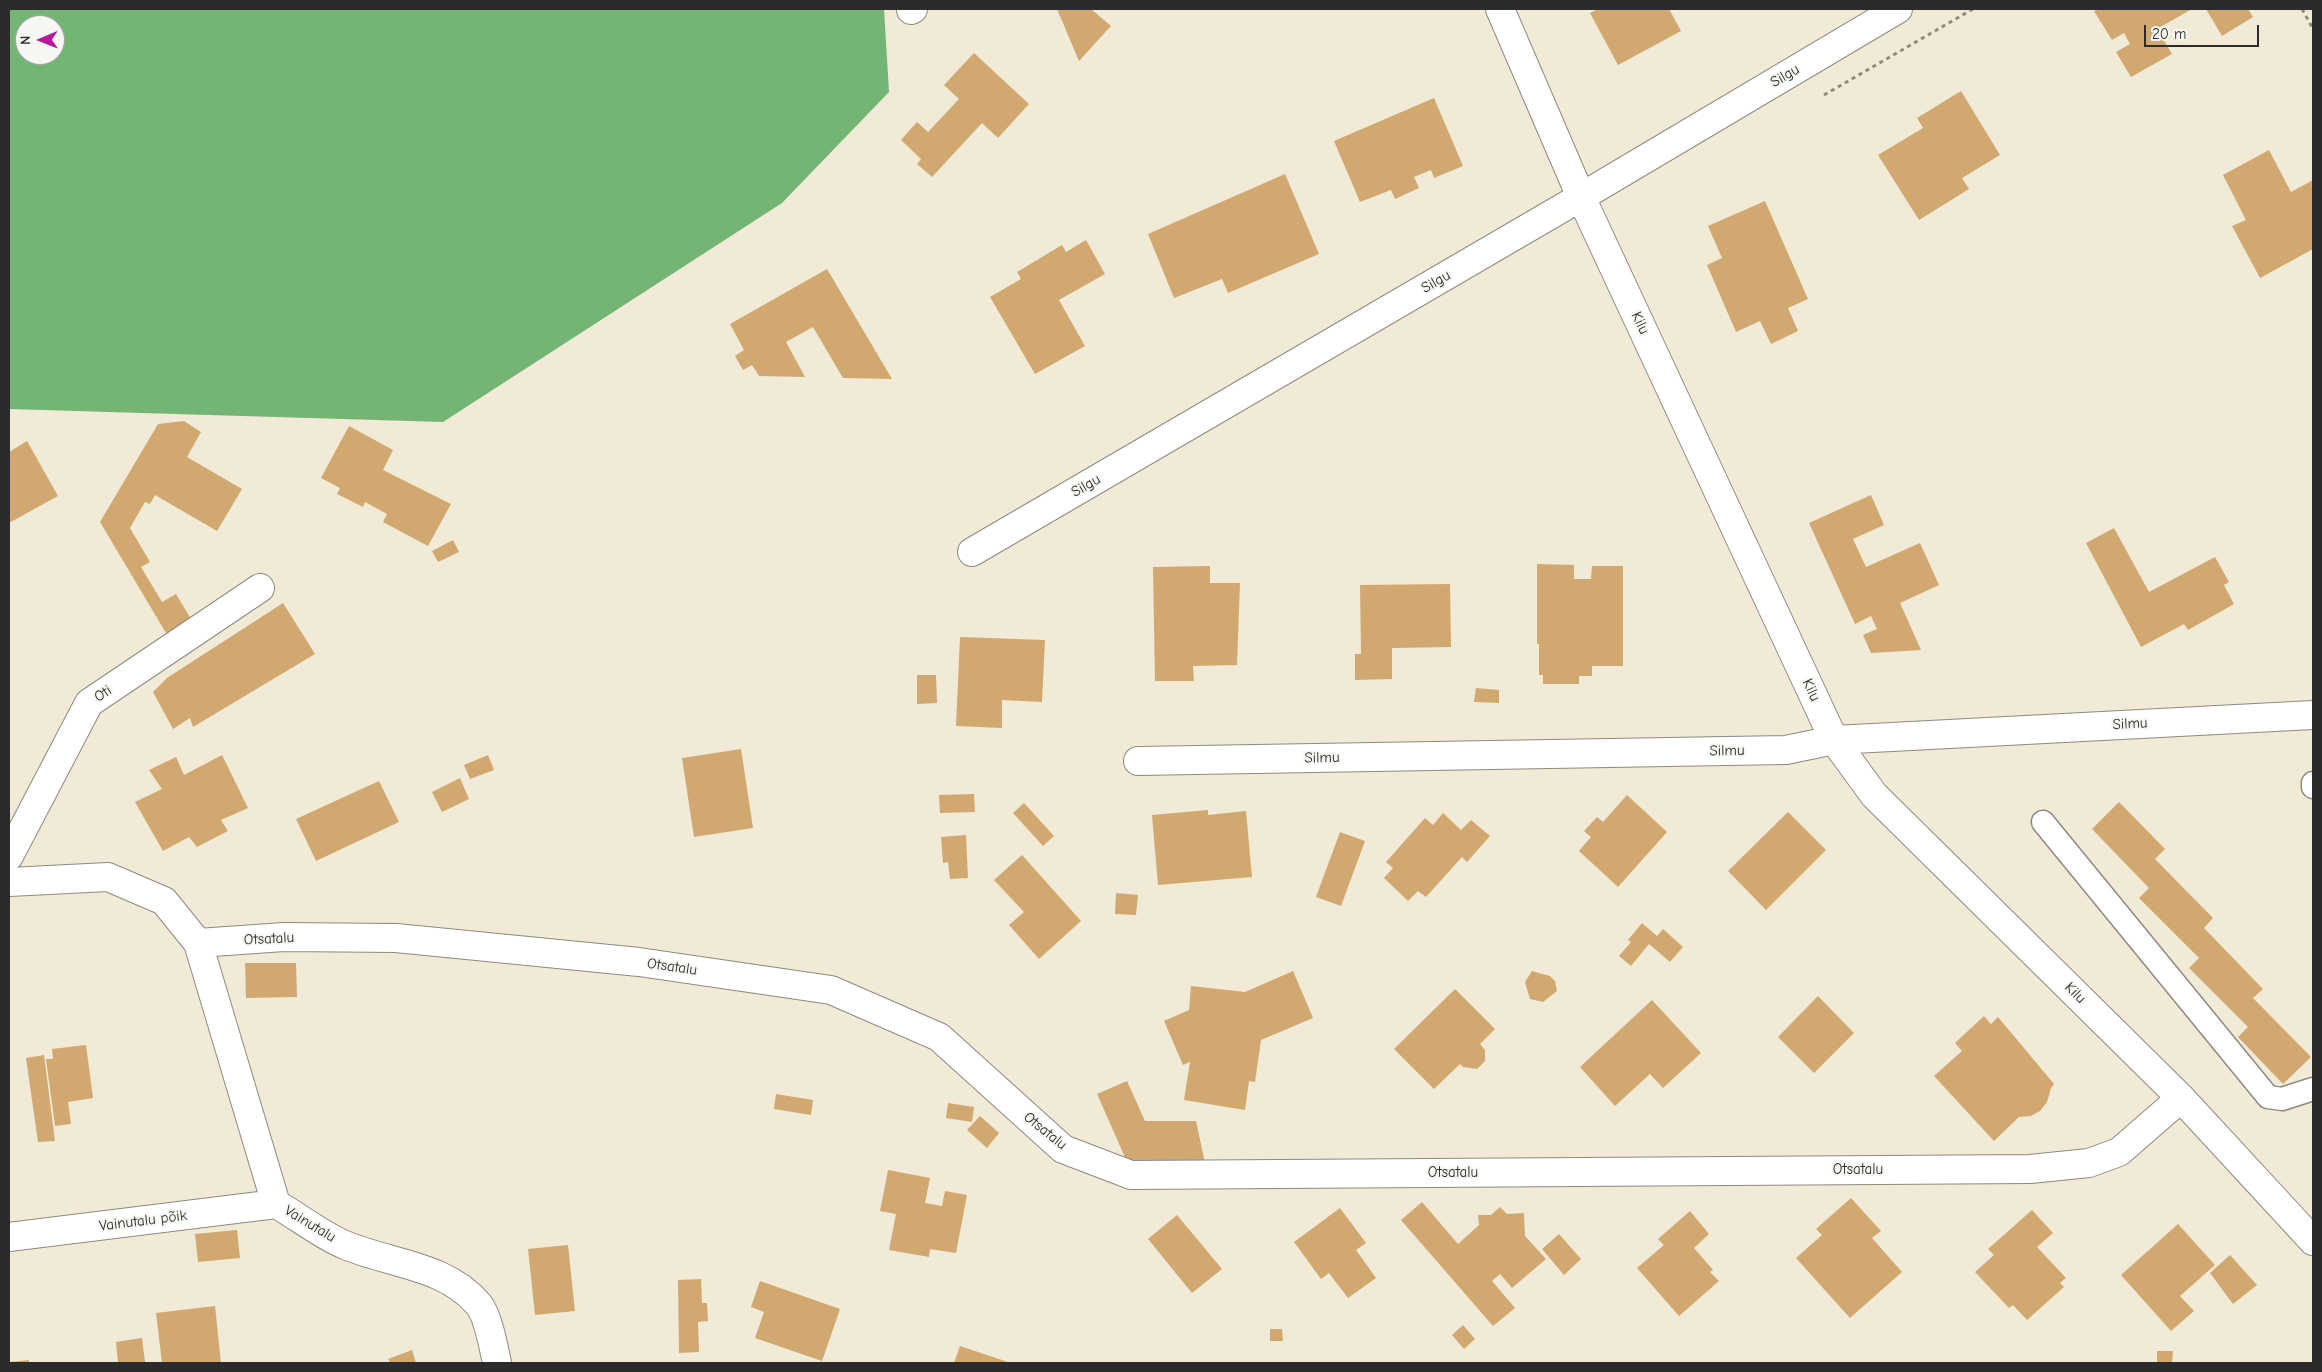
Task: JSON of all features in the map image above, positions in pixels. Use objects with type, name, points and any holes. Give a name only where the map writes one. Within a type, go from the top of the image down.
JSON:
[{"type":"street","name":"Kilu","points":[[1500,9],[1581,197],[1834,740],[1874,795],[2181,1098],[2313,1241]]},
{"type":"street","name":"Silgu","points":[[972,552],[1581,197],[1898,9]]},
{"type":"street","name":"Oti","points":[[9,856],[89,703],[260,588]]},
{"type":"street","name":"Silmu","points":[[1138,761],[1786,750],[1834,740],[2313,715]]},
{"type":"street","points":[[9,882],[108,877],[164,901],[198,944]]},
{"type":"street","name":"Otsatalu","points":[[198,944],[284,937],[396,938],[639,962],[831,990],[939,1037],[1063,1149],[1131,1175],[2030,1169],[2089,1163],[2119,1152],[2181,1098]]},
{"type":"street","name":"Vainutalu","points":[[198,944],[276,1204],[345,1245],[414,1265],[455,1284],[480,1306],[493,1342],[497,1363]]},
{"type":"street","name":"Vainutalu põik","points":[[9,1237],[276,1204]]},
{"type":"lane","points":[[2313,782],[2313,787]]},
{"type":"lane","points":[[2043,822],[2268,1097],[2282,1099],[2313,1088]]},
{"type":"path","points":[[2302,9],[2313,29]]},
{"type":"green space","points":[[9,9],[884,9],[889,92],[782,203],[443,422],[9,409]]},
{"type":"building","points":[[1057,9],[1091,9],[1111,26],[1079,61]]},
{"type":"building","points":[[1598,9],[1669,9],[1681,31],[1618,65],[1590,13]]},
{"type":"building","points":[[2098,9],[2192,9],[2157,29],[2172,54],[2131,77],[2116,52],[2130,44],[2124,33],[2112,40],[2094,11]]},
{"type":"building","points":[[2206,9],[2248,9],[2253,17],[2222,36]]},
{"type":"building","points":[[974,53],[1029,104],[998,138],[982,123],[932,177],[917,164],[921,159],[901,140],[917,122],[928,132],[959,99],[944,85]]},
{"type":"building","points":[[1961,91],[2000,155],[1962,178],[1969,189],[1919,220],[1878,155],[1923,128],[1917,118]]},
{"type":"building","points":[[1434,98],[1463,166],[1434,178],[1431,170],[1414,177],[1419,188],[1395,199],[1391,190],[1360,202],[1334,141]]},
{"type":"building","points":[[2269,150],[2291,192],[2313,180],[2313,249],[2260,278],[2232,226],[2246,220],[2223,175]]},
{"type":"building","points":[[1285,174],[1319,254],[1228,293],[1222,279],[1174,298],[1148,234]]},
{"type":"building","points":[[1765,201],[1808,299],[1788,308],[1798,331],[1771,344],[1760,321],[1736,332],[1707,265],[1722,258],[1708,226]]},
{"type":"building","points":[[1086,240],[1105,274],[1059,300],[1085,346],[1035,374],[990,297],[1021,279],[1017,272],[1062,245],[1066,252]]},
{"type":"building","points":[[827,269],[892,379],[843,378],[813,327],[786,342],[805,377],[759,376],[752,365],[743,370],[735,356],[744,350],[730,324]]},
{"type":"building","points":[[184,421],[201,432],[187,457],[242,489],[217,531],[155,495],[150,504],[145,502],[130,528],[150,562],[141,567],[162,602],[176,594],[191,619],[166,633],[100,522],[158,424]]},
{"type":"building","points":[[349,426],[393,450],[383,470],[451,504],[428,546],[383,522],[387,514],[365,502],[363,507],[337,494],[340,488],[321,478]]},
{"type":"building","points":[[27,441],[58,496],[9,523],[9,452]]},
{"type":"building","points":[[1871,495],[1884,525],[1853,539],[1866,567],[1920,543],[1939,585],[1900,603],[1921,650],[1871,653],[1863,635],[1877,629],[1871,616],[1855,624],[1809,523]]},
{"type":"building","points":[[2114,528],[2149,592],[2215,557],[2229,582],[2224,585],[2234,604],[2188,630],[2184,624],[2141,647],[2086,543]]},
{"type":"building","points":[[453,540],[459,552],[438,562],[432,551]]},
{"type":"building","points":[[1537,564],[1574,565],[1574,579],[1591,579],[1592,566],[1623,566],[1623,666],[1592,666],[1592,676],[1579,676],[1579,684],[1543,684],[1543,675],[1539,675],[1539,644],[1537,644]]},
{"type":"building","points":[[1210,566],[1210,583],[1240,583],[1237,665],[1193,666],[1194,681],[1155,681],[1153,567]]},
{"type":"building","points":[[1450,584],[1451,647],[1392,648],[1392,679],[1355,680],[1355,654],[1361,654],[1360,585]]},
{"type":"building","points":[[283,603],[315,654],[193,727],[190,718],[173,729],[153,692],[167,678]]},
{"type":"building","points":[[960,637],[1045,640],[1042,702],[1002,700],[1002,728],[956,726]]},
{"type":"building","points":[[917,675],[936,675],[937,703],[917,704]]},
{"type":"building","points":[[1476,688],[1499,690],[1499,703],[1474,702]]},
{"type":"building","points":[[741,749],[753,828],[694,837],[682,758]]},
{"type":"building","points":[[222,755],[248,808],[221,820],[228,831],[197,847],[189,837],[163,851],[135,802],[162,789],[149,770],[176,757],[184,775]]},
{"type":"building","points":[[488,755],[494,770],[470,779],[464,765]]},
{"type":"building","points":[[460,778],[469,799],[442,812],[432,792]]},
{"type":"building","points":[[379,781],[399,822],[316,861],[296,819]]},
{"type":"building","points":[[974,794],[975,812],[940,813],[939,795]]},
{"type":"building","points":[[1627,795],[1667,832],[1618,887],[1579,851],[1591,837],[1584,831],[1597,817],[1603,822]]},
{"type":"building","points":[[2119,802],[2165,849],[2155,859],[2213,918],[2204,928],[2263,989],[2253,998],[2311,1057],[2283,1084],[2238,1037],[2248,1027],[2189,968],[2199,958],[2139,898],[2149,888],[2092,829]]},
{"type":"building","points":[[1024,803],[1054,836],[1043,846],[1013,813]]},
{"type":"building","points":[[1208,810],[1208,815],[1246,811],[1252,877],[1158,885],[1152,815]]},
{"type":"building","points":[[1788,812],[1826,850],[1766,910],[1728,871]]},
{"type":"building","points":[[1443,813],[1461,830],[1471,820],[1490,836],[1467,862],[1462,857],[1426,897],[1418,891],[1408,901],[1384,878],[1393,868],[1386,862],[1425,818],[1433,825]]},
{"type":"building","points":[[1340,832],[1365,841],[1341,906],[1316,897]]},
{"type":"building","points":[[966,835],[968,878],[950,879],[948,862],[943,863],[941,837]]},
{"type":"building","points":[[1022,855],[1081,921],[1039,959],[1009,925],[1024,912],[994,880]]},
{"type":"building","points":[[1116,893],[1138,895],[1136,915],[1115,914]]},
{"type":"building","points":[[1642,923],[1657,936],[1663,929],[1683,947],[1670,962],[1649,944],[1631,966],[1619,956],[1631,942],[1628,940]]},
{"type":"building","points":[[245,963],[296,963],[297,997],[246,998]]},
{"type":"building","points":[[1293,971],[1313,1018],[1261,1040],[1255,1082],[1249,1081],[1245,1110],[1184,1100],[1190,1062],[1183,1065],[1164,1021],[1189,1010],[1191,986],[1245,992]]},
{"type":"building","points":[[1532,971],[1550,976],[1555,981],[1557,991],[1543,1002],[1530,999],[1525,982]]},
{"type":"building","points":[[1455,989],[1495,1029],[1480,1044],[1485,1050],[1485,1061],[1477,1069],[1463,1067],[1460,1064],[1434,1089],[1394,1049]]},
{"type":"building","points":[[1818,996],[1854,1033],[1814,1073],[1778,1037]]},
{"type":"building","points":[[1652,1000],[1701,1053],[1663,1088],[1650,1074],[1615,1106],[1580,1067]]},
{"type":"building","points":[[1984,1016],[1991,1024],[1998,1017],[2054,1084],[2047,1102],[2040,1111],[2031,1116],[2019,1117],[1994,1141],[1934,1076],[1962,1051],[1955,1043]]},
{"type":"building","points":[[86,1045],[93,1098],[68,1102],[71,1124],[55,1126],[46,1059],[53,1059],[52,1049]]},
{"type":"building","points":[[44,1055],[55,1141],[38,1142],[26,1058]]},
{"type":"building","points":[[1127,1081],[1145,1121],[1196,1121],[1205,1163],[1128,1164],[1097,1094]]},
{"type":"building","points":[[776,1094],[813,1100],[811,1115],[774,1109]]},
{"type":"building","points":[[948,1103],[974,1107],[972,1122],[946,1118]]},
{"type":"building","points":[[980,1116],[999,1133],[987,1148],[967,1130]]},
{"type":"building","points":[[888,1170],[930,1178],[925,1203],[942,1206],[945,1191],[967,1195],[956,1253],[930,1249],[929,1257],[889,1250],[896,1214],[880,1211]]},
{"type":"building","points":[[1851,1198],[1881,1231],[1872,1238],[1902,1272],[1850,1318],[1796,1258],[1822,1235],[1816,1229]]},
{"type":"building","points":[[1422,1202],[1458,1244],[1479,1225],[1478,1215],[1491,1215],[1500,1207],[1507,1214],[1524,1213],[1525,1236],[1546,1259],[1512,1288],[1500,1274],[1492,1281],[1515,1308],[1493,1326],[1401,1220]]},
{"type":"building","points":[[1340,1208],[1366,1243],[1356,1250],[1376,1278],[1348,1298],[1329,1273],[1321,1279],[1294,1242]]},
{"type":"building","points":[[2032,1210],[2053,1233],[2037,1247],[2066,1278],[2060,1283],[2064,1287],[2027,1320],[2013,1305],[2009,1308],[1975,1272],[1994,1255],[1988,1249]]},
{"type":"building","points":[[1690,1211],[1709,1234],[1694,1248],[1713,1270],[1710,1272],[1719,1281],[1679,1316],[1637,1268],[1664,1245],[1658,1239]]},
{"type":"building","points":[[1177,1215],[1222,1269],[1192,1293],[1148,1239]]},
{"type":"building","points":[[2178,1224],[2215,1265],[2180,1296],[2194,1311],[2171,1331],[2121,1275]]},
{"type":"building","points":[[237,1230],[240,1258],[198,1262],[195,1234]]},
{"type":"building","points":[[1559,1234],[1581,1259],[1564,1275],[1542,1249]]},
{"type":"building","points":[[568,1245],[575,1311],[535,1315],[528,1249]]},
{"type":"building","points":[[2230,1255],[2257,1285],[2233,1304],[2210,1273]]},
{"type":"building","points":[[701,1279],[702,1303],[707,1303],[708,1321],[698,1322],[699,1352],[679,1353],[678,1280]]},
{"type":"building","points":[[760,1281],[840,1309],[822,1361],[755,1338],[764,1312],[751,1307]]},
{"type":"building","points":[[215,1306],[221,1363],[162,1363],[156,1313]]},
{"type":"building","points":[[1463,1325],[1475,1339],[1464,1349],[1452,1335]]},
{"type":"building","points":[[1270,1329],[1282,1329],[1283,1341],[1270,1341]]},
{"type":"building","points":[[142,1338],[145,1362],[118,1363],[116,1342]]},
{"type":"building","points":[[960,1346],[1011,1363],[954,1363]]},
{"type":"building","points":[[412,1350],[416,1363],[390,1363],[388,1359]]},
{"type":"building","points":[[2157,1351],[2173,1351],[2172,1363],[2157,1363]]},
{"type":"building","points":[[29,1360],[29,1363],[9,1363],[9,1362]]}]
